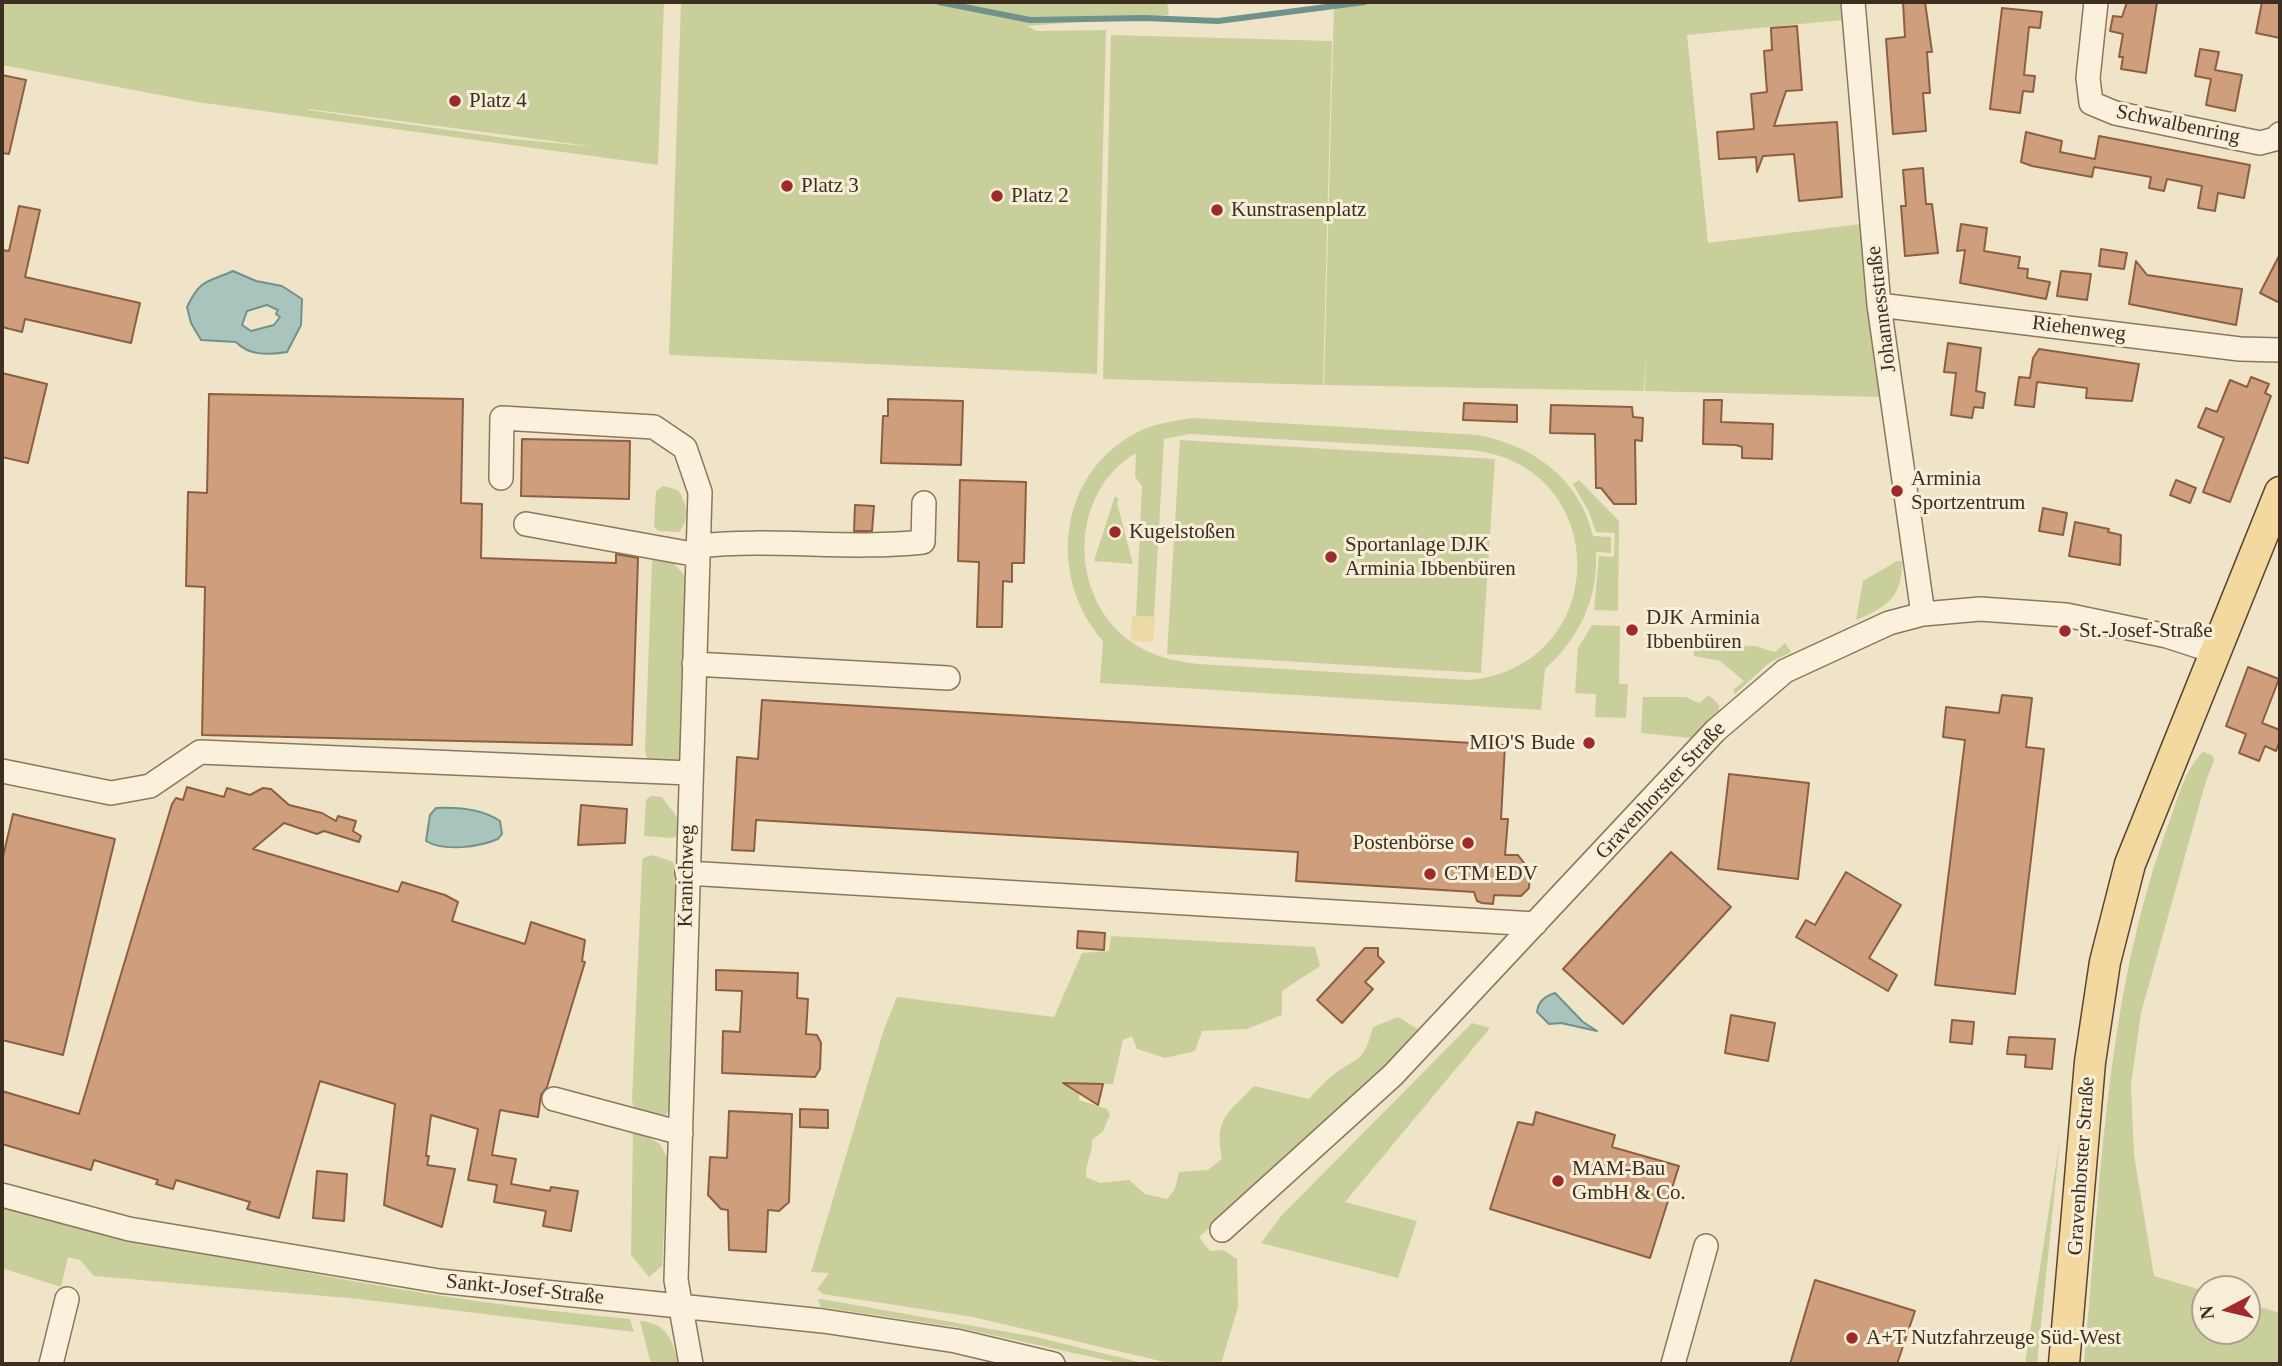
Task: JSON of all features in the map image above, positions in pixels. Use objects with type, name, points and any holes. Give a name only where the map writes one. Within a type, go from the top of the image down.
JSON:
[{"type":"main road","name":"Gravenhorster Straße","points":[[2064,1364],[2090,1062],[2105,962],[2130,864],[2280,492]]},
{"type":"street","name":"Johannesstraße","points":[[1853,2],[1879,305],[1923,614]]},
{"type":"street","name":"Schwalbenring","points":[[2096,2],[2088,78],[2091,103],[2115,113],[2260,143],[2275,139],[2280,134]]},
{"type":"street","name":"Riehenweg","points":[[1879,305],[2241,349],[2280,350]]},
{"type":"street","name":"Kranichweg","points":[[501,478],[502,418],[654,427],[685,447],[700,492],[689,773],[676,1280],[691,1364]]},
{"type":"street","points":[[526,524],[698,551],[726,543],[879,546],[923,542],[924,503]]},
{"type":"street","name":"Gravenhorster Straße","points":[[1222,1230],[1393,1075],[1715,731],[1785,671],[1860,633],[1923,614],[1980,608],[2066,615],[2167,636],[2216,652]]},
{"type":"street","points":[[694,664],[948,678]]},
{"type":"street","points":[[2,771],[111,793],[150,786],[200,752],[689,773]]},
{"type":"street","points":[[687,873],[1535,924]]},
{"type":"street","points":[[554,1099],[681,1133]]},
{"type":"street","name":"Sankt-Josef-Straße","points":[[2,1195],[129,1229],[439,1281],[823,1321],[956,1341],[1053,1364]]},
{"type":"street","points":[[1673,1364],[1706,1246]]},
{"type":"street","points":[[51,1364],[67,1299]]},
{"type":"green space","points":[[2,2],[664,2],[658,165],[197,102],[2,65]],"holes":[[[309,109],[597,147],[512,139]]]},
{"type":"green space","points":[[681,2],[1167,2],[1169,15],[1027,26],[1037,31],[1106,30],[1097,374],[669,355]]},
{"type":"green space","points":[[1380,2],[1841,2],[1842,20],[1687,35],[1708,243],[1861,224],[1880,397],[1645,391],[1646,354],[1644,391],[1324,385],[1334,6]]},
{"type":"green space","name":"Kunstrasenplatz","points":[[1111,35],[1332,41],[1323,385],[1103,379]]},
{"type":"green space","points":[[1194,418],[1478,435],[1518,447],[1551,468],[1577,497],[1593,536],[1611,537],[1611,553],[1596,552],[1596,570],[1590,602],[1577,631],[1545,669],[1541,710],[1100,683],[1103,641],[1085,615],[1074,587],[1068,558],[1069,528],[1077,500],[1090,474],[1110,451],[1143,430]],"holes":[[[1189,434],[1470,450],[1517,463],[1551,490],[1571,525],[1578,565],[1571,605],[1550,641],[1516,667],[1469,680],[1188,663],[1152,653],[1135,645],[1108,619],[1094,596],[1087,570],[1085,543],[1089,517],[1098,492],[1114,470],[1136,453],[1135,477],[1142,486],[1136,616],[1154,617],[1164,439]]]},
{"type":"green space","name":"Sportanlage DJK Arminia Ibbenbüren","points":[[1180,440],[1495,459],[1481,673],[1167,654]]},
{"type":"green space","points":[[1579,480],[1619,521],[1618,611],[1594,610],[1599,556],[1614,557],[1615,533],[1596,532],[1589,512],[1573,484]]},
{"type":"green space","points":[[663,486],[678,490],[684,500],[686,517],[679,532],[658,531],[654,526],[656,491]]},
{"type":"green space","name":"Kugelstoßen","points":[[1115,496],[1119,499],[1117,503],[1133,564],[1094,561]]},
{"type":"green space","points":[[658,556],[670,559],[691,583],[682,754],[675,764],[648,761],[645,750],[652,561]]},
{"type":"green space","points":[[1897,561],[1902,561],[1896,592],[1885,605],[1856,620],[1863,581]]},
{"type":"green space","points":[[1592,625],[1620,626],[1619,684],[1628,684],[1626,718],[1595,717],[1596,694],[1575,693],[1578,648]]},
{"type":"green space","points":[[1785,643],[1791,652],[1769,663],[1735,694],[1733,690],[1744,681],[1720,661],[1694,656],[1694,644],[1755,646],[1775,652]]},
{"type":"green space","points":[[1709,695],[1719,705],[1719,712],[1691,738],[1641,733],[1643,697],[1686,697],[1699,703]]},
{"type":"green space","points":[[2203,752],[2212,755],[2214,761],[2206,781],[2141,1013],[2131,1085],[2134,1155],[2154,1276],[2191,1287],[2191,1345],[2261,1345],[2261,1307],[2280,1313],[2280,1364],[2084,1364],[2101,1161],[2118,1026],[2130,959],[2146,893],[2167,828],[2185,778]]},
{"type":"green space","points":[[651,796],[662,797],[679,820],[678,835],[673,838],[644,836],[646,800]]},
{"type":"green space","points":[[653,855],[673,862],[675,868],[677,923],[669,1109],[666,1115],[634,1110],[632,1100],[642,863],[643,858]]},
{"type":"green space","points":[[1111,936],[1315,947],[1320,966],[1282,991],[1282,1015],[1247,1029],[1202,1031],[1195,1051],[1165,1058],[1137,1049],[1132,1036],[1123,1040],[1113,1084],[1080,1084],[1079,1100],[1107,1109],[1110,1115],[1103,1131],[1092,1140],[1087,1167],[1086,1177],[1100,1183],[1129,1180],[1145,1194],[1167,1199],[1175,1189],[1179,1172],[1208,1170],[1222,1159],[1221,1125],[1230,1111],[1254,1086],[1309,1099],[1330,1078],[1363,1053],[1373,1027],[1398,1017],[1421,1031],[1391,1070],[1199,1237],[1210,1251],[1223,1250],[1237,1259],[1238,1307],[1221,1364],[1173,1364],[973,1317],[823,1294],[817,1289],[829,1273],[811,1272],[883,1032],[897,997],[1054,1017],[1082,953],[1109,951]]},
{"type":"green space","points":[[1472,1023],[1490,1028],[1345,1202],[1417,1221],[1398,1278],[1261,1243],[1281,1216]]},
{"type":"green space","points":[[633,1129],[660,1144],[668,1159],[662,1266],[649,1277],[631,1255]]},
{"type":"green space","points":[[2060,1139],[2037,1364],[2025,1364]]},
{"type":"green space","points":[[2,1200],[157,1240],[313,1274],[471,1300],[630,1319],[634,1332],[359,1299],[94,1276],[80,1260],[68,1257],[61,1287],[2,1268]]},
{"type":"green space","points":[[818,1300],[1036,1337],[1147,1364],[1124,1364],[955,1327],[821,1307]]},
{"type":"green space","points":[[640,1321],[663,1329],[674,1347],[678,1364],[651,1364]]},
{"type":"sand","points":[[1132,616],[1155,617],[1153,642],[1131,641]]},
{"type":"water","points":[[233,271],[256,281],[282,286],[302,299],[301,325],[287,352],[260,353],[247,350],[236,342],[201,340],[191,323],[187,307],[201,286]],"holes":[[[267,305],[278,310],[276,314],[280,317],[274,325],[251,331],[242,325],[247,311]]]},
{"type":"water","points":[[436,808],[485,814],[500,821],[502,834],[498,839],[472,846],[433,844],[426,841],[430,815]]},
{"type":"water","points":[[1555,993],[1583,1022],[1597,1031],[1561,1023],[1549,1024],[1537,1012],[1543,1000]]},
{"type":"building","points":[[1903,2],[1925,2],[1932,52],[1927,52],[1930,93],[1923,93],[1926,131],[1893,134],[1886,39],[1905,37]]},
{"type":"building","points":[[2127,2],[2157,2],[2146,73],[2121,69],[2123,57],[2119,57],[2123,34],[2110,31],[2113,16],[2122,17]]},
{"type":"building","points":[[2262,2],[2280,2],[2280,38],[2256,33]]},
{"type":"building","points":[[2002,8],[2042,12],[2040,28],[2029,27],[2024,75],[2035,76],[2033,92],[2023,91],[2020,113],[1990,109]]},
{"type":"building","points":[[1797,26],[1802,90],[1786,91],[1774,126],[1837,122],[1842,197],[1799,201],[1794,154],[1763,156],[1757,172],[1756,157],[1719,159],[1717,132],[1754,129],[1751,94],[1767,92],[1764,51],[1772,50],[1771,28]]},
{"type":"building","points":[[2200,49],[2219,52],[2215,70],[2242,75],[2235,111],[2206,105],[2211,79],[2195,76]]},
{"type":"building","points":[[2,75],[26,80],[9,154],[2,153]]},
{"type":"building","points":[[2026,132],[2062,141],[2060,152],[2095,159],[2099,136],[2250,165],[2244,198],[2218,193],[2215,211],[2198,208],[2202,186],[2167,179],[2164,191],[2149,188],[2151,177],[2094,167],[2092,177],[2032,166],[2021,162]]},
{"type":"building","points":[[1923,168],[1926,204],[1932,204],[1938,253],[1905,256],[1901,206],[1906,206],[1903,170]]},
{"type":"building","points":[[19,206],[40,210],[25,277],[140,303],[131,343],[25,319],[22,332],[2,327],[2,250],[9,251]]},
{"type":"building","points":[[1961,224],[1987,228],[1984,251],[2020,257],[2018,268],[2028,269],[2027,278],[2050,282],[2046,299],[1960,283],[1965,250],[1957,251]]},
{"type":"building","points":[[2101,249],[2127,253],[2124,269],[2099,266]]},
{"type":"building","points":[[2280,254],[2280,303],[2260,293]]},
{"type":"building","points":[[2136,261],[2147,275],[2242,289],[2236,325],[2129,304]]},
{"type":"building","points":[[2061,271],[2091,274],[2087,300],[2057,296]]},
{"type":"building","points":[[1948,343],[1981,348],[1976,391],[1985,393],[1983,408],[1974,407],[1972,418],[1951,415],[1956,373],[1944,372]]},
{"type":"building","points":[[2039,349],[2139,364],[2132,401],[2086,398],[2087,388],[2037,382],[2034,407],[2015,405],[2019,377],[2030,378],[2033,358]]},
{"type":"building","points":[[2,373],[47,384],[28,463],[2,457]]},
{"type":"building","points":[[2251,377],[2269,384],[2265,393],[2271,396],[2230,502],[2203,492],[2224,438],[2198,427],[2206,408],[2217,412],[2230,380],[2247,387]]},
{"type":"building","points":[[209,394],[463,399],[461,503],[482,504],[481,558],[616,563],[616,554],[638,558],[632,745],[202,735],[205,587],[186,586],[188,492],[207,493]]},
{"type":"building","points":[[888,399],[963,401],[961,465],[881,463],[883,416],[888,416]]},
{"type":"building","points":[[1704,400],[1722,400],[1721,422],[1773,424],[1772,459],[1742,458],[1742,447],[1736,445],[1703,444]]},
{"type":"building","points":[[1464,403],[1517,405],[1517,422],[1463,420]]},
{"type":"building","points":[[1551,405],[1632,407],[1633,417],[1643,418],[1642,441],[1635,440],[1636,504],[1614,504],[1601,488],[1596,488],[1595,434],[1550,433]]},
{"type":"building","points":[[522,439],[630,441],[629,499],[521,496]]},
{"type":"building","points":[[960,480],[1026,482],[1024,563],[1012,563],[1012,582],[1003,581],[1002,627],[977,627],[979,562],[958,561]]},
{"type":"building","points":[[2176,480],[2196,488],[2190,503],[2170,495]]},
{"type":"building","points":[[855,505],[874,506],[872,531],[854,531]]},
{"type":"building","points":[[2043,508],[2067,513],[2063,535],[2039,531]]},
{"type":"building","points":[[2075,522],[2109,529],[2108,532],[2121,535],[2120,565],[2069,556]]},
{"type":"building","points":[[2248,667],[2279,679],[2262,723],[2280,730],[2280,740],[2276,751],[2265,746],[2259,761],[2239,753],[2246,734],[2226,726]]},
{"type":"building","points":[[2002,695],[2032,698],[2026,747],[2044,749],[2015,994],[1935,985],[1965,740],[1943,737],[1946,707],[1999,713]]},
{"type":"building","points":[[762,700],[1505,745],[1501,819],[1508,819],[1505,855],[1518,855],[1530,871],[1529,888],[1521,896],[1494,895],[1493,904],[1477,901],[1474,892],[1296,881],[1298,852],[756,820],[754,851],[732,850],[737,757],[758,759]]},
{"type":"building","points":[[1729,774],[1809,783],[1798,879],[1718,869]]},
{"type":"building","points":[[187,787],[224,797],[227,788],[250,795],[263,788],[271,789],[289,805],[322,813],[336,821],[338,816],[356,821],[353,831],[361,836],[359,842],[324,831],[317,834],[284,823],[253,849],[398,892],[402,882],[445,895],[458,902],[452,921],[525,944],[531,922],[585,940],[582,961],[585,962],[547,1087],[541,1095],[538,1117],[500,1110],[492,1155],[516,1159],[511,1184],[550,1191],[551,1187],[578,1191],[571,1231],[543,1226],[546,1211],[494,1202],[497,1185],[468,1180],[478,1129],[431,1115],[427,1165],[455,1169],[442,1227],[384,1205],[395,1104],[320,1081],[279,1218],[247,1209],[250,1202],[176,1180],[173,1189],[156,1184],[158,1180],[94,1160],[91,1170],[2,1144],[2,1091],[79,1114],[172,804],[176,798],[183,800]]},
{"type":"building","points":[[581,805],[627,809],[625,843],[578,845]]},
{"type":"building","points":[[13,814],[115,839],[63,1055],[2,1040],[2,861]]},
{"type":"building","points":[[1671,852],[1731,907],[1623,1024],[1563,969]]},
{"type":"building","points":[[1846,872],[1901,905],[1869,958],[1897,975],[1888,991],[1796,937],[1806,920],[1815,925]]},
{"type":"building","points":[[1078,931],[1105,933],[1104,950],[1077,948]]},
{"type":"building","points":[[1365,948],[1378,948],[1378,956],[1384,962],[1365,982],[1373,989],[1342,1023],[1317,1000]]},
{"type":"building","points":[[716,970],[798,973],[797,998],[808,999],[806,1034],[817,1035],[821,1043],[820,1069],[815,1077],[722,1073],[723,1031],[740,1032],[742,991],[716,990]]},
{"type":"building","points":[[1731,1015],[1775,1023],[1768,1061],[1725,1053]]},
{"type":"building","points":[[1952,1020],[1974,1022],[1972,1044],[1950,1042]]},
{"type":"building","points":[[2009,1037],[2055,1039],[2052,1069],[2025,1067],[2026,1055],[2007,1054]]},
{"type":"building","points":[[1063,1083],[1103,1084],[1098,1105]]},
{"type":"building","points":[[800,1109],[828,1110],[828,1128],[800,1127]]},
{"type":"building","points":[[729,1111],[792,1114],[789,1202],[779,1211],[768,1210],[766,1252],[729,1250],[728,1210],[721,1209],[708,1195],[710,1157],[727,1158]]},
{"type":"building","name":"MAM-Bau GmbH & Co.","points":[[1536,1112],[1615,1135],[1612,1147],[1679,1166],[1650,1258],[1490,1209],[1518,1122],[1533,1125]]},
{"type":"building","points":[[317,1171],[347,1174],[344,1221],[313,1218]]},
{"type":"building","name":"A+T Nutzfahrzeuge Süd-West","points":[[1815,1280],[1915,1311],[1897,1364],[1790,1364]]},
{"type":"waterway","points":[[939,2],[1030,20],[1144,18],[1218,21],[1365,2]]},
{"type":"place","name":"Platz 4","points":[[455,101]]},
{"type":"place","name":"Platz 3","points":[[787,186]]},
{"type":"place","name":"Platz 2","points":[[997,196]]},
{"type":"place","name":"Kunstrasenplatz","points":[[1217,210]]},
{"type":"place","name":"Arminia Sportzentrum","points":[[1897,491]]},
{"type":"place","name":"Kugelstoßen","points":[[1115,532]]},
{"type":"place","name":"Sportanlage DJK Arminia Ibbenbüren","points":[[1331,557]]},
{"type":"place","name":"DJK Arminia Ibbenbüren","points":[[1632,630]]},
{"type":"place","name":"St.-Josef-Straße","points":[[2065,631]]},
{"type":"place","name":"MIO'S Bude","points":[[1589,743]]},
{"type":"place","name":"Postenbörse","points":[[1468,843]]},
{"type":"place","name":"CTM EDV","points":[[1430,874]]},
{"type":"place","name":"MAM-Bau GmbH & Co.","points":[[1558,1181]]},
{"type":"place","name":"A+T Nutzfahrzeuge Süd-West","points":[[1852,1338]]}]
